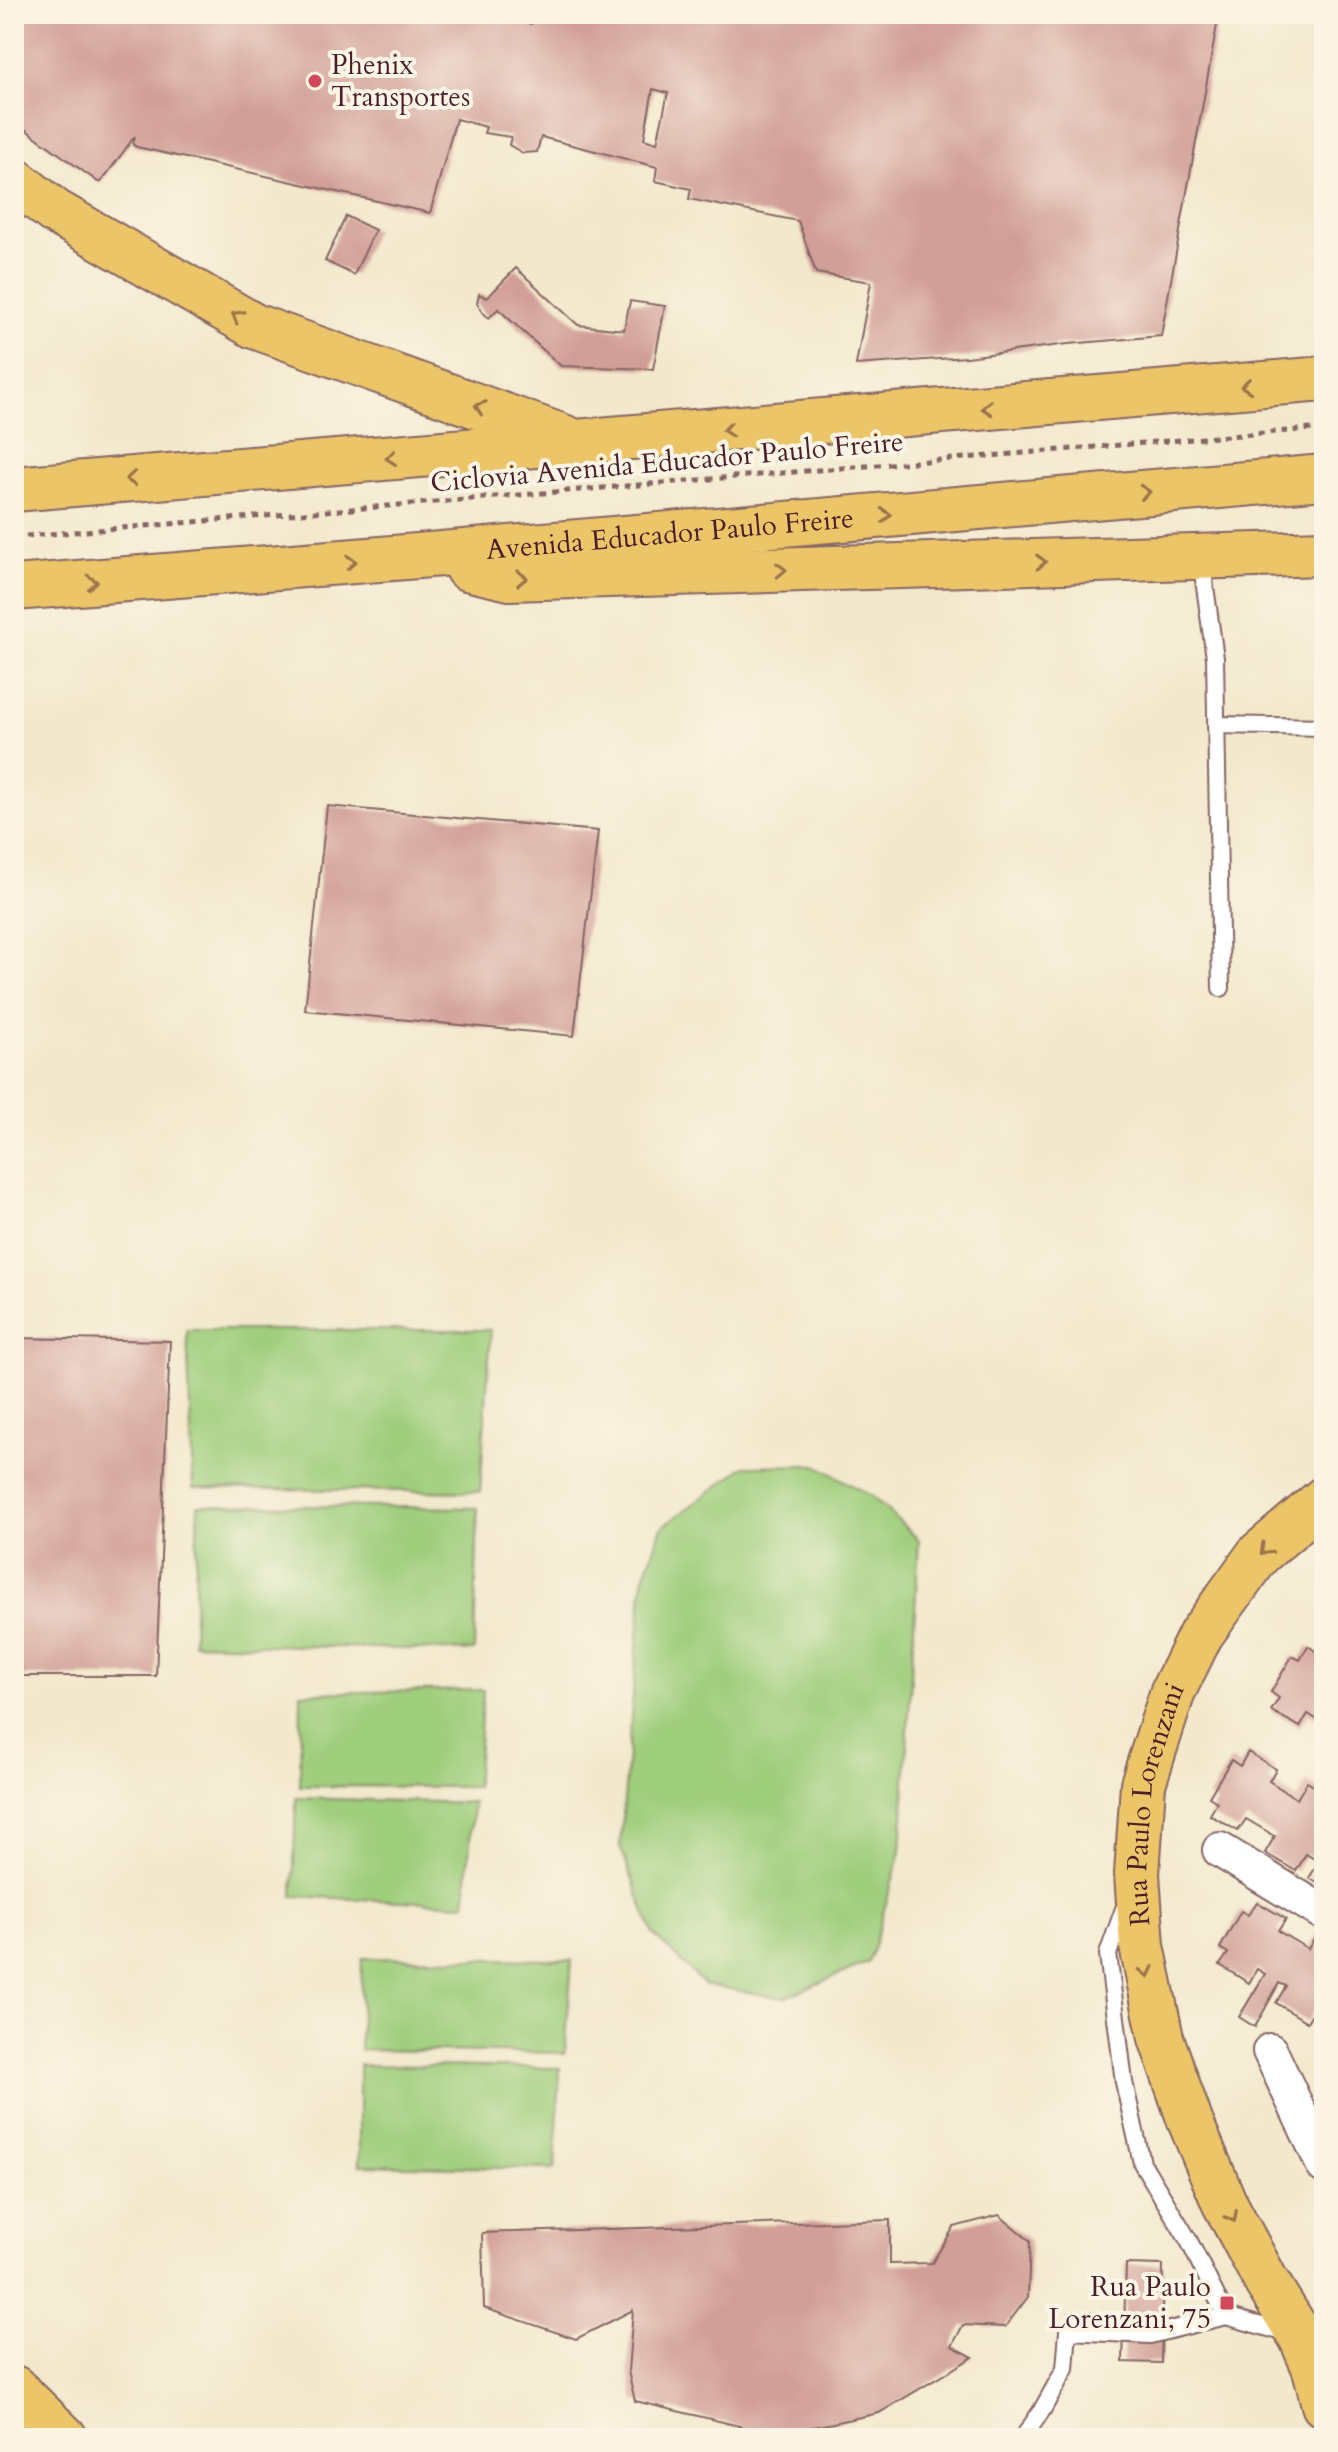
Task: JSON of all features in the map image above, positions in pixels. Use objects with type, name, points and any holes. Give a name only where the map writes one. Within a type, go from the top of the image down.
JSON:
[{"type":"main road","points":[[14,180],[54,211],[254,326],[580,443]]},
{"type":"main road","points":[[14,489],[1324,379]]},
{"type":"main road","name":"Avenida Educador Paulo Freire","points":[[14,588],[1324,477]]},
{"type":"main road","points":[[418,556],[510,578],[1324,553]]},
{"type":"main road","name":"Rua Paulo Lorenzani","points":[[1316,2373],[1224,2202],[1171,2066],[1161,2038],[1142,1946],[1137,1874],[1143,1784],[1173,1691],[1201,1634],[1259,1554],[1324,1499]]},
{"type":"main road","points":[[14,2388],[65,2438]]},
{"type":"street","points":[[1220,1850],[1324,1913]]},
{"type":"street","points":[[1270,2051],[1324,2166]]},
{"type":"lane","points":[[1200,557],[1215,658],[1221,988]]},
{"type":"lane","points":[[1216,725],[1324,727]]},
{"type":"lane","points":[[1137,1874],[1108,1954],[1124,2082],[1142,2163],[1189,2241],[1226,2316],[1316,2373]]},
{"type":"lane","points":[[1023,2438],[1065,2369],[1068,2331],[1150,2335],[1226,2316]]},
{"type":"path","name":"Ciclovia Avenida Educador Paulo Freire","points":[[14,537],[1324,428]]},
{"type":"green space","points":[[187,1330],[491,1330],[480,1492],[193,1488]]},
{"type":"green space","points":[[816,1465],[873,1497],[919,1540],[901,1851],[869,1962],[784,1998],[705,1985],[653,1934],[620,1846],[643,1580],[662,1527],[745,1466]]},
{"type":"green space","points":[[198,1505],[478,1508],[474,1651],[193,1643]]},
{"type":"green space","points":[[483,1690],[476,1787],[300,1786],[301,1693]]},
{"type":"green space","points":[[296,1798],[473,1803],[465,1904],[293,1896]]},
{"type":"green space","points":[[362,1958],[572,1960],[565,2053],[360,2050]]},
{"type":"green space","points":[[359,2065],[560,2068],[555,2169],[359,2165]]},
{"type":"building","points":[[14,14],[487,14],[532,24],[500,14],[1219,14],[1161,336],[967,357],[856,365],[871,282],[816,273],[798,221],[689,199],[691,189],[655,181],[657,167],[541,137],[537,152],[523,153],[509,145],[511,137],[484,133],[486,127],[456,119],[430,213],[137,147],[133,145],[135,136],[98,182],[14,121]],"holes":[[[653,89],[668,93],[657,143],[644,139]]]},
{"type":"building","points":[[346,216],[375,230],[354,275],[325,261]]},
{"type":"building","points":[[516,268],[578,325],[624,330],[630,301],[665,306],[653,369],[561,366],[498,309],[489,318],[477,303],[479,294],[487,298]]},
{"type":"building","points":[[327,806],[598,831],[574,1036],[305,1010]]},
{"type":"building","points":[[14,1338],[170,1341],[156,1676],[14,1676]]},
{"type":"building","points":[[1308,1646],[1324,1656],[1324,1724],[1308,1714],[1300,1727],[1271,1711],[1279,1698],[1271,1692],[1292,1656],[1300,1660]]},
{"type":"building","points":[[1248,1752],[1276,1769],[1269,1781],[1297,1799],[1307,1782],[1324,1792],[1324,1887],[1309,1878],[1319,1862],[1306,1854],[1296,1871],[1265,1853],[1275,1836],[1246,1819],[1238,1831],[1210,1815],[1217,1802],[1209,1797],[1231,1760],[1240,1766]]},
{"type":"building","points":[[1257,1902],[1286,1919],[1278,1931],[1308,1949],[1318,1933],[1324,1937],[1324,2009],[1317,2005],[1307,2022],[1276,2003],[1286,1986],[1279,1983],[1255,2027],[1239,2017],[1265,1974],[1257,1969],[1249,1983],[1220,1965],[1228,1953],[1220,1948],[1241,1911],[1248,1915]]},
{"type":"building","points":[[999,2215],[1030,2241],[1028,2297],[1005,2327],[963,2325],[952,2346],[973,2357],[879,2413],[777,2435],[635,2401],[628,2371],[633,2310],[576,2339],[484,2308],[482,2233],[890,2220],[890,2264],[932,2263],[954,2227]]},
{"type":"building","points":[[1126,2264],[1163,2265],[1161,2363],[1123,2362]]},
{"type":"place","name":"Phenix Transportes","points":[[315,81]]},
{"type":"place","name":"Rua Paulo Lorenzani, 75","points":[[1227,2303]]}]
